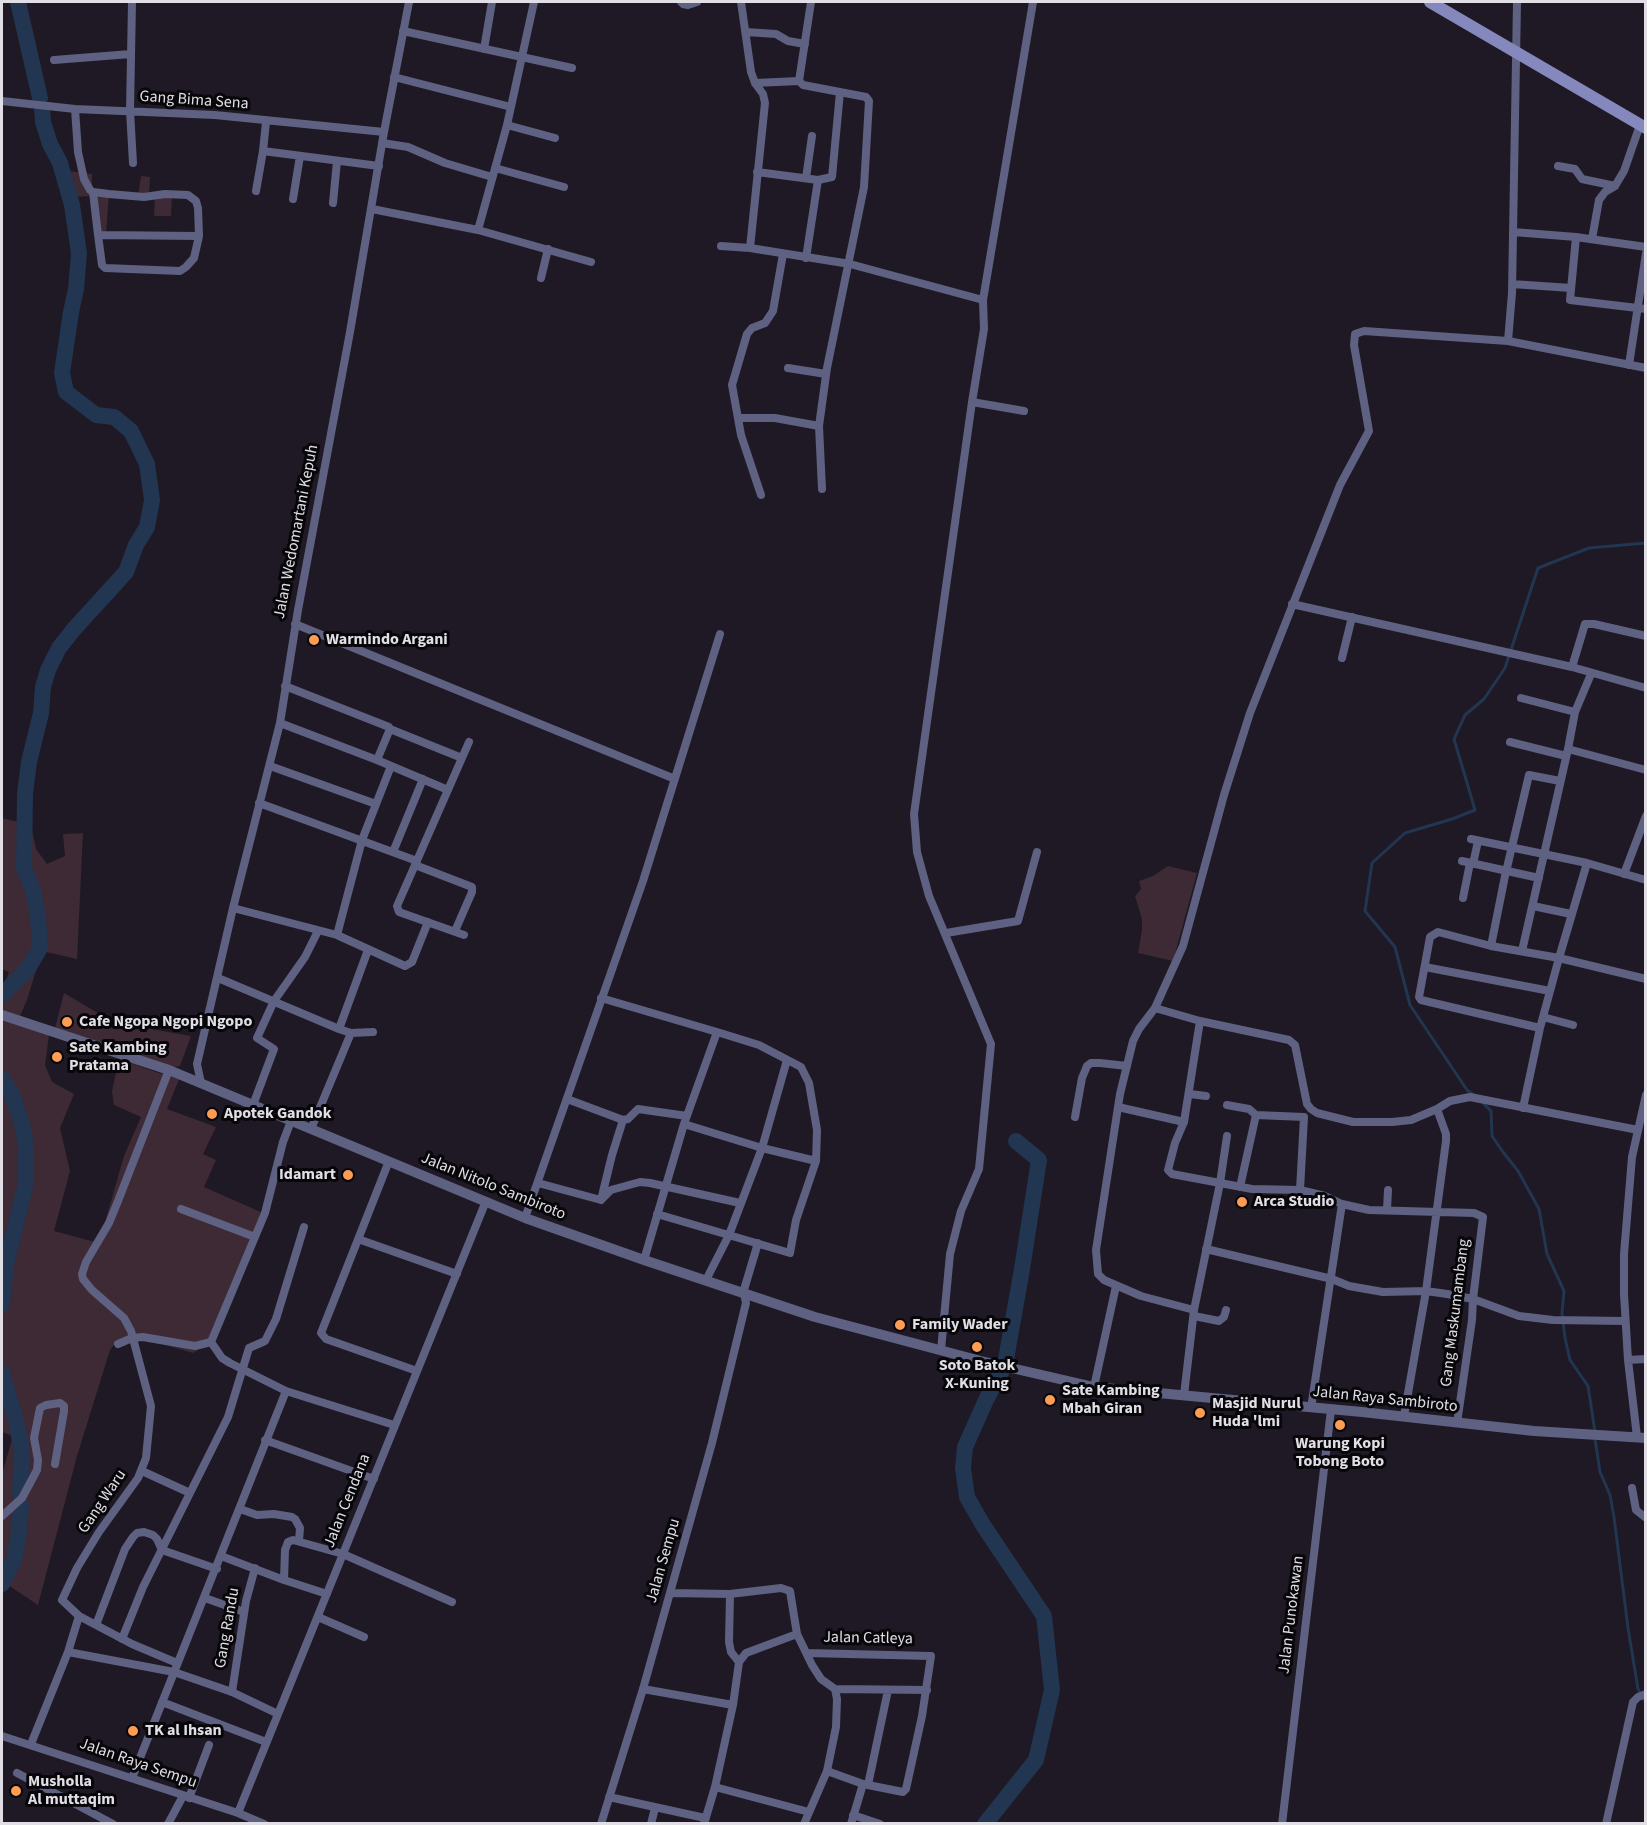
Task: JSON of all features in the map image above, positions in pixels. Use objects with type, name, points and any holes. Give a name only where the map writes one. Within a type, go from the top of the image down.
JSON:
[{"type":"main road","points":[[1430,2],[1642,126]]},
{"type":"street","points":[[132,2],[130,111],[133,163]]},
{"type":"street","name":"Jalan Wedomartani Kepuh","points":[[201,1083],[197,1064],[232,908],[280,723],[382,142],[409,2]]},
{"type":"street","points":[[484,49],[492,2]]},
{"type":"street","points":[[478,230],[507,125],[534,2]]},
{"type":"street","points":[[681,2],[685,5],[698,2]]},
{"type":"street","points":[[741,2],[751,72],[763,94],[765,103],[750,248]]},
{"type":"street","points":[[799,81],[811,2]]},
{"type":"street","points":[[941,1350],[950,1254],[961,1211],[978,1169],[991,1044],[929,896],[917,852],[914,814],[985,321],[983,300],[1033,2]]},
{"type":"street","points":[[1508,341],[1512,284],[1517,2]]},
{"type":"street","points":[[403,31],[572,68]]},
{"type":"street","points":[[746,32],[776,34],[788,41],[805,44]]},
{"type":"street","points":[[54,60],[131,54]]},
{"type":"street","points":[[394,77],[511,107]]},
{"type":"street","points":[[755,83],[799,81],[803,85],[866,97],[869,101],[864,187],[826,374],[819,426],[822,489]]},
{"type":"street","points":[[757,172],[818,180],[830,178],[833,175],[840,92]]},
{"type":"street","name":"Gang Bima Sena","points":[[2,101],[75,109],[215,115],[266,122],[384,132]]},
{"type":"street","points":[[75,109],[78,152],[86,184],[93,192],[102,266],[176,272],[183,270],[194,258],[199,236],[198,208],[192,197],[165,194],[144,197],[93,192]]},
{"type":"street","points":[[256,191],[266,122]]},
{"type":"street","points":[[507,125],[555,138]]},
{"type":"street","points":[[1592,239],[1599,200],[1605,192],[1615,186],[1624,171],[1642,126]]},
{"type":"street","points":[[806,178],[812,136]]},
{"type":"street","points":[[382,142],[421,151],[445,164],[492,177]]},
{"type":"street","points":[[263,151],[379,166]]},
{"type":"street","points":[[293,199],[300,156]]},
{"type":"street","points":[[333,203],[337,161]]},
{"type":"street","points":[[1558,165],[1575,169],[1582,179],[1615,186]]},
{"type":"street","points":[[495,168],[564,187]]},
{"type":"street","points":[[806,258],[818,180]]},
{"type":"street","points":[[372,209],[478,230],[591,262]]},
{"type":"street","points":[[1513,232],[1576,237],[1646,247]]},
{"type":"street","points":[[98,235],[199,236]]},
{"type":"street","points":[[1576,237],[1570,300],[1642,308]]},
{"type":"street","points":[[721,246],[750,248],[850,264],[983,300]]},
{"type":"street","points":[[541,278],[548,249]]},
{"type":"street","points":[[1629,366],[1642,308],[1646,253]]},
{"type":"street","points":[[760,495],[741,435],[733,380],[747,334],[752,328],[765,323],[773,311],[783,254]]},
{"type":"street","points":[[1512,284],[1571,288]]},
{"type":"street","points":[[1226,1310],[1224,1317],[1219,1321],[1116,1286],[1098,1275],[1096,1250],[1118,1107],[1133,1041],[1155,1008],[1184,946],[1234,760],[1250,713],[1340,485],[1369,430],[1354,345],[1355,334],[1364,331],[1508,341],[1646,368]]},
{"type":"street","points":[[788,368],[826,374]]},
{"type":"street","points":[[972,402],[1024,411]]},
{"type":"street","points":[[738,418],[775,418],[819,426]]},
{"type":"street","points":[[1292,604],[1572,668],[1646,688]]},
{"type":"street","points":[[1342,658],[1352,617]]},
{"type":"street","points":[[296,624],[675,780]]},
{"type":"street","points":[[1572,668],[1585,624],[1646,636]]},
{"type":"street","points":[[525,1218],[643,881],[720,634]]},
{"type":"street","points":[[1522,951],[1575,712],[1591,674]]},
{"type":"street","points":[[285,687],[462,758]]},
{"type":"street","points":[[1521,698],[1575,712]]},
{"type":"street","points":[[280,723],[448,790]]},
{"type":"street","points":[[377,760],[390,729]]},
{"type":"street","points":[[259,803],[393,852],[416,863],[472,887],[459,933],[397,910],[397,906],[416,863],[462,758],[470,742]]},
{"type":"street","points":[[1510,742],[1646,770]]},
{"type":"street","points":[[270,766],[376,804]]},
{"type":"street","points":[[337,936],[362,840],[391,766]]},
{"type":"street","points":[[1491,946],[1506,871],[1530,775],[1560,781]]},
{"type":"street","points":[[393,852],[423,779]]},
{"type":"street","points":[[1624,874],[1646,816]]},
{"type":"street","points":[[1463,898],[1475,840],[1587,863],[1646,880]]},
{"type":"street","points":[[946,933],[1018,921],[1037,852]]},
{"type":"street","points":[[1469,863],[1539,879]]},
{"type":"street","points":[[1523,1108],[1540,1028],[1587,863]]},
{"type":"street","points":[[1533,906],[1571,914]]},
{"type":"street","points":[[232,908],[337,936],[405,966],[412,962],[428,922]]},
{"type":"street","points":[[253,1105],[274,1049],[257,1038],[274,1001],[305,957],[318,931]]},
{"type":"street","points":[[1540,1028],[1421,1000],[1419,997],[1430,937],[1438,932],[1491,946],[1559,958],[1646,979]]},
{"type":"street","points":[[339,1029],[368,950]]},
{"type":"street","points":[[1425,967],[1550,991]]},
{"type":"street","points":[[218,978],[339,1029],[351,1033],[373,1032]]},
{"type":"street","points":[[601,998],[759,1046],[801,1066],[809,1083],[817,1130],[816,1161],[796,1220],[790,1253],[657,1214]]},
{"type":"street","points":[[1155,1008],[1200,1021],[1289,1040],[1294,1045],[1309,1106],[1317,1113],[1353,1122],[1392,1122],[1412,1119],[1450,1101],[1470,1097],[1485,1099],[1501,1105],[1638,1130]]},
{"type":"street","name":"Jalan Nitolo Sambiroto","points":[[2,1015],[169,1070],[525,1218],[706,1280],[747,1297],[981,1361]]},
{"type":"street","points":[[1543,1017],[1573,1025]]},
{"type":"street","points":[[1200,1021],[1184,1122],[1174,1143],[1168,1170],[1172,1174],[1240,1187],[1279,1191],[1299,1190],[1369,1210],[1438,1212]]},
{"type":"street","points":[[644,1260],[685,1120],[717,1032]]},
{"type":"street","points":[[311,1129],[351,1033]]},
{"type":"street","points":[[706,1280],[729,1235],[762,1148],[786,1060]]},
{"type":"street","points":[[1075,1117],[1082,1078],[1087,1066],[1100,1062],[1127,1066]]},
{"type":"street","points":[[183,1076],[197,1064]]},
{"type":"street","name":"Gang Waru","points":[[79,1617],[63,1600],[82,1559],[142,1471],[149,1437],[151,1406],[131,1330],[124,1318],[83,1279],[83,1269],[109,1223],[169,1070]]},
{"type":"street","points":[[1190,1094],[1206,1096]]},
{"type":"street","points":[[1641,1437],[1628,1360],[1624,1294],[1625,1228],[1632,1157],[1646,1095]]},
{"type":"street","points":[[567,1099],[624,1120],[638,1109],[685,1120],[762,1148],[816,1161]]},
{"type":"street","points":[[1227,1105],[1249,1109],[1256,1115],[1304,1117]]},
{"type":"street","points":[[1299,1190],[1304,1117],[1309,1106]]},
{"type":"street","points":[[1118,1107],[1184,1122]]},
{"type":"street","points":[[1404,1416],[1426,1291],[1446,1141],[1437,1109]]},
{"type":"street","points":[[1240,1187],[1256,1115]]},
{"type":"street","points":[[601,1200],[612,1155],[624,1120]]},
{"type":"street","points":[[211,1342],[265,1213],[283,1142],[291,1121]]},
{"type":"street","points":[[1184,1395],[1194,1313],[1227,1136]]},
{"type":"street","points":[[388,1161],[322,1329],[323,1337],[417,1371]]},
{"type":"street","points":[[601,1200],[611,1190],[640,1182],[666,1185],[740,1203]]},
{"type":"street","points":[[538,1183],[601,1200]]},
{"type":"street","points":[[1387,1210],[1389,1190]]},
{"type":"street","name":"Jalan Cendana","points":[[238,1813],[486,1201]]},
{"type":"street","points":[[1311,1408],[1342,1204]]},
{"type":"street","points":[[181,1209],[255,1237]]},
{"type":"street","name":"Gang Maskumambang","points":[[1438,1212],[1474,1213],[1483,1217],[1472,1320],[1457,1423]]},
{"type":"street","points":[[122,1639],[143,1587],[228,1417],[249,1348],[266,1341],[276,1319],[304,1227]]},
{"type":"street","points":[[358,1239],[457,1274]]},
{"type":"street","name":"Jalan Sempu","points":[[601,1824],[643,1689],[712,1443],[758,1243]]},
{"type":"street","points":[[1206,1249],[1332,1279],[1349,1286],[1383,1292],[1426,1291],[1473,1299],[1519,1316],[1553,1320],[1625,1321]]},
{"type":"street","points":[[1094,1388],[1116,1286]]},
{"type":"street","points":[[118,1344],[132,1338],[143,1337],[195,1346],[211,1342]]},
{"type":"street","points":[[211,1342],[222,1358],[286,1391],[394,1425]]},
{"type":"street","points":[[1628,1360],[1646,1359]]},
{"type":"street","name":"Jalan Raya Sambiroto","points":[[981,1361],[1094,1388],[1404,1416],[1457,1423],[1641,1437]]},
{"type":"street","points":[[132,1778],[286,1391]]},
{"type":"street","points":[[2,1516],[22,1498],[37,1470],[38,1460],[34,1438],[40,1408],[60,1403],[64,1406],[64,1410],[55,1464]]},
{"type":"street","name":"Jalan Punokawan","points":[[1282,1824],[1331,1410]]},
{"type":"street","points":[[265,1440],[374,1479]]},
{"type":"street","points":[[142,1471],[190,1493]]},
{"type":"street","points":[[1632,1488],[1636,1510],[1646,1518]]},
{"type":"street","points":[[240,1509],[257,1515],[274,1514],[292,1517],[300,1528],[299,1541]]},
{"type":"street","points":[[96,1625],[120,1560],[133,1537],[144,1532],[150,1533],[157,1539],[162,1550],[217,1569]]},
{"type":"street","points":[[284,1580],[285,1550],[288,1542],[293,1540],[343,1554],[452,1602]]},
{"type":"street","points":[[221,1556],[327,1594]]},
{"type":"street","name":"Gang Randu","points":[[232,1692],[244,1612],[255,1568]]},
{"type":"street","points":[[670,1593],[730,1594],[781,1588],[790,1591],[797,1634],[821,1678],[835,1689],[927,1690],[906,1789],[903,1792],[866,1784],[826,1771]]},
{"type":"street","points":[[730,1594],[729,1642],[731,1652],[739,1662]]},
{"type":"street","points":[[205,1598],[244,1612]]},
{"type":"street","points":[[31,1744],[68,1653],[79,1617],[176,1667],[278,1714]]},
{"type":"street","points":[[318,1617],[364,1637]]},
{"type":"street","points":[[609,1797],[704,1822],[715,1787],[733,1705],[739,1662],[746,1653],[797,1634]]},
{"type":"street","points":[[68,1653],[176,1667]]},
{"type":"street","name":"Jalan Catleya","points":[[807,1653],[929,1654],[927,1690]]},
{"type":"street","points":[[643,1689],[733,1705]]},
{"type":"street","points":[[804,1824],[826,1771],[836,1727],[835,1689]]},
{"type":"street","points":[[880,1824],[852,1820],[866,1784],[888,1690]]},
{"type":"street","points":[[1606,1824],[1633,1701],[1643,1695]]},
{"type":"street","points":[[162,1702],[266,1742]]},
{"type":"street","name":"Jalan Raya Sempu","points":[[2,1736],[238,1813],[264,1824]]},
{"type":"street","points":[[168,1824],[186,1797],[209,1745]]},
{"type":"street","points":[[17,1773],[113,1824]]},
{"type":"street","points":[[715,1787],[809,1812]]},
{"type":"street","points":[[651,1824],[656,1808]]},
{"type":"shaded area","points":[[68,171],[92,174],[92,196],[74,197]]},
{"type":"shaded area","points":[[141,176],[150,177],[149,196],[138,196]]},
{"type":"shaded area","points":[[94,195],[109,195],[106,233],[99,233]]},
{"type":"shaded area","points":[[155,196],[172,196],[171,216],[154,216]]},
{"type":"shaded area","points":[[2,818],[31,825],[36,849],[47,864],[65,856],[63,834],[83,833],[77,959],[42,951],[27,1000],[17,1023],[49,1035],[45,1065],[52,1082],[74,1094],[60,1128],[70,1171],[54,1231],[99,1243],[124,1156],[141,1117],[114,1105],[112,1091],[119,1059],[159,1073],[180,1077],[167,1109],[216,1127],[203,1154],[216,1160],[204,1187],[263,1213],[211,1342],[193,1353],[136,1336],[115,1343],[110,1350],[77,1456],[38,1605],[2,1581],[2,1474],[13,1436],[2,1432],[2,985],[9,972],[2,969]]},
{"type":"shaded area","points":[[1168,866],[1197,873],[1173,961],[1138,953],[1142,919],[1135,896],[1141,889],[1139,881],[1153,876]]},
{"type":"shaded area","points":[[64,993],[128,1031],[145,1028],[191,1036],[180,1066],[168,1068],[54,1032]]},
{"type":"waterway","points":[[18,2],[40,98]]},
{"type":"waterway","points":[[2,995],[29,967],[40,948],[33,890],[24,869],[25,794],[29,762],[41,713],[43,687],[48,670],[59,648],[74,629],[126,572],[136,545],[147,527],[152,500],[147,464],[131,431],[114,417],[96,415],[66,392],[62,373],[76,289],[79,253],[72,205],[60,163],[50,144],[43,122],[42,108]]},
{"type":"waterway","points":[[1474,1095],[1467,1090],[1410,1005],[1395,947],[1365,911],[1372,863],[1405,833],[1475,810],[1454,739],[1465,715],[1484,699],[1505,668],[1538,568],[1589,548],[1646,543]]},
{"type":"waterway","points":[[2,1078],[12,1095],[22,1124],[26,1146],[26,1183],[6,1264],[2,1305]]},
{"type":"waterway","points":[[1481,1101],[1491,1111],[1492,1136],[1518,1171],[1539,1209],[1547,1254],[1564,1291],[1562,1313],[1570,1360],[1588,1386],[1595,1432]]},
{"type":"waterway","points":[[985,1824],[1036,1760],[1052,1690],[1044,1616],[967,1497],[963,1468],[965,1447],[1005,1365],[1022,1269],[1039,1160],[1016,1141]]},
{"type":"waterway","points":[[2,1373],[22,1451],[20,1495]]},
{"type":"waterway","points":[[1595,1439],[1600,1472],[1610,1495],[1614,1517],[1638,1689],[1646,1703]]},
{"type":"waterway","points":[[2,1584],[14,1560],[21,1506]]},
{"type":"place","name":"Warmindo Argani","points":[[314,640]]},
{"type":"place","name":"Cafe Ngopa Ngopi Ngopo","points":[[67,1022]]},
{"type":"place","name":"Sate Kambing Pratama","points":[[57,1057]]},
{"type":"place","name":"Apotek Gandok","points":[[212,1114]]},
{"type":"place","name":"Idamart","points":[[348,1175]]},
{"type":"place","name":"Arca Studio","points":[[1242,1202]]},
{"type":"place","name":"Family Wader","points":[[900,1325]]},
{"type":"place","name":"Soto Batok X-Kuning","points":[[977,1347]]},
{"type":"place","name":"Sate Kambing Mbah Giran","points":[[1050,1400]]},
{"type":"place","name":"Masjid Nurul Huda 'lmi","points":[[1200,1413]]},
{"type":"place","name":"Warung Kopi Tobong Boto","points":[[1340,1425]]},
{"type":"place","name":"TK al Ihsan","points":[[133,1731]]},
{"type":"place","name":"Musholla Al muttaqim","points":[[16,1791]]}]
